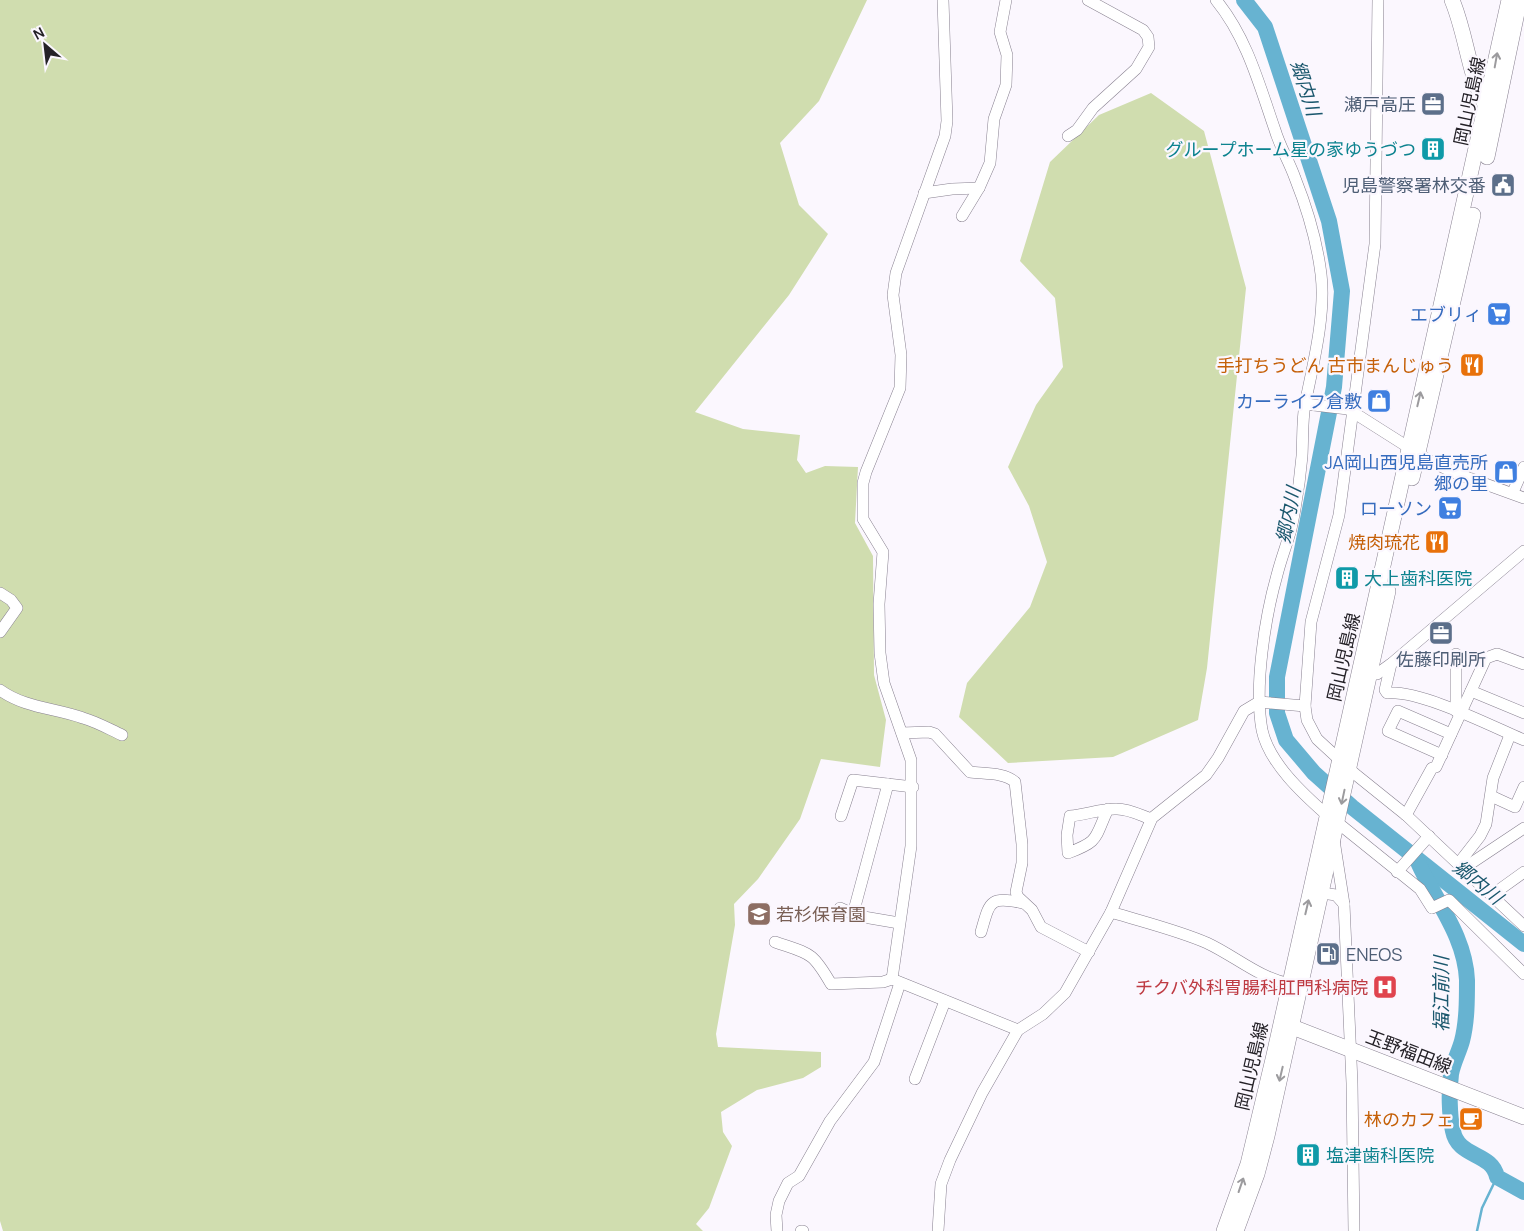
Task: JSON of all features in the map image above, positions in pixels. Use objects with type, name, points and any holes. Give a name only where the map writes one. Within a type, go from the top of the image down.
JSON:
[{"type":"main road","points":[[1452,0],[1467,46],[1470,69],[1492,109]]},
{"type":"main road","name":"岡山児島線","points":[[1492,109],[1510,0]]},
{"type":"main road","name":"岡山児島線","points":[[1236,1231],[1257,1174],[1286,1025],[1413,450],[1519,0]]},
{"type":"main road","name":"岡山児島線","points":[[1343,767],[1370,674],[1377,615]]},
{"type":"main road","name":"岡山児島線","points":[[1224,1231],[1248,1164],[1286,1025],[1290,984],[1322,893],[1334,840],[1333,817]]},
{"type":"main road","name":"玉野福田線","points":[[1286,1025],[1524,1117]]},
{"type":"street","points":[[777,1231],[776,1215],[779,1202],[788,1184],[799,1176],[830,1121],[874,1062],[896,981],[899,923],[910,846],[911,760],[884,684],[880,653],[879,604],[883,552],[862,519],[863,483],[900,388],[901,355],[892,295],[896,273],[945,136],[948,121],[943,0]]},
{"type":"street","points":[[962,216],[979,188],[990,163],[994,119],[1006,85],[1007,55],[1000,32],[1006,0]]},
{"type":"street","points":[[1068,136],[1077,130],[1093,108],[1136,69],[1149,47],[1148,37],[1143,30],[1088,0]]},
{"type":"street","points":[[1216,0],[1231,18],[1246,47],[1283,153],[1295,176],[1316,243],[1321,276],[1322,296],[1291,529],[1276,576],[1264,643],[1260,703],[1263,732],[1273,754],[1290,778],[1333,817],[1420,889],[1432,908],[1449,900],[1524,974]]},
{"type":"street","points":[[1378,0],[1375,244],[1350,411],[1340,515],[1311,622],[1305,706],[1312,732],[1343,767],[1406,815],[1427,838],[1464,865],[1524,922]]},
{"type":"street","points":[[924,194],[952,189],[979,188]]},
{"type":"street","points":[[1307,404],[1350,411],[1413,450],[1455,473],[1513,492],[1524,498]]},
{"type":"street","points":[[1513,492],[1524,467]]},
{"type":"street","points":[[1370,674],[1377,674],[1391,664],[1524,551]]},
{"type":"street","points":[[0,593],[11,600],[17,608],[0,632]]},
{"type":"street","points":[[1456,654],[1459,712]]},
{"type":"street","points":[[1406,815],[1442,755],[1459,712],[1471,692],[1486,658],[1496,654],[1524,664]]},
{"type":"street","points":[[1391,664],[1387,693],[1399,692],[1459,712],[1524,740]]},
{"type":"street","points":[[0,690],[12,699],[47,710],[83,718],[122,735]]},
{"type":"street","points":[[1471,692],[1524,713]]},
{"type":"street","points":[[938,1231],[941,1184],[950,1160],[982,1093],[1018,1030],[1043,1014],[1065,994],[1112,912],[1151,819],[1206,775],[1218,758],[1244,711],[1260,703],[1305,706]]},
{"type":"street","points":[[1442,755],[1388,731],[1398,711],[1451,734]]},
{"type":"street","points":[[902,733],[929,732],[935,734],[970,772],[1001,775],[1015,782],[1022,844],[1022,863],[1016,892],[1032,910],[1041,927],[1089,952]]},
{"type":"street","points":[[1464,865],[1486,824],[1493,778],[1510,735]]},
{"type":"street","points":[[841,816],[853,780],[912,787]]},
{"type":"street","points":[[852,914],[888,784]]},
{"type":"street","points":[[1491,796],[1515,807],[1524,787]]},
{"type":"street","points":[[1108,810],[1130,811],[1151,819]]},
{"type":"street","points":[[1464,865],[1524,828]]},
{"type":"street","points":[[1398,871],[1427,838]]},
{"type":"street","points":[[1334,840],[1344,904],[1350,1049],[1354,1231]]},
{"type":"street","points":[[1494,893],[1524,872]]},
{"type":"street","points":[[1322,893],[1336,895],[1344,904]]},
{"type":"street","points":[[981,932],[989,904],[1002,899],[1024,903]]},
{"type":"street","points":[[840,908],[852,914],[899,923]]},
{"type":"street","points":[[1112,912],[1206,943],[1236,958],[1268,978],[1290,984]]},
{"type":"street","points":[[775,942],[810,954],[817,960],[831,984],[896,981],[1018,1030]]},
{"type":"street","points":[[915,1079],[945,1001]]},
{"type":"green space","points":[[0,0],[867,0],[819,101],[780,143],[799,205],[828,234],[789,295],[695,412],[743,429],[800,435],[797,460],[806,473],[825,466],[858,467],[855,523],[873,556],[874,675],[886,720],[880,767],[821,759],[800,819],[758,879],[734,904],[735,925],[716,1034],[718,1047],[821,1052],[821,1067],[803,1078],[757,1090],[721,1112],[723,1132],[732,1146],[709,1208],[696,1224],[703,1231],[3,1231],[0,1221]]},
{"type":"green space","points":[[1151,93],[1204,131],[1246,288],[1207,668],[1198,720],[1113,757],[1008,763],[959,717],[967,683],[1030,607],[1047,562],[1029,506],[1008,467],[1036,405],[1063,367],[1055,298],[1020,261],[1050,162],[1099,115]]},
{"type":"waterway","name":"郷内川","points":[[1244,0],[1265,27],[1329,221],[1342,291],[1334,387],[1277,677],[1277,713],[1286,740],[1314,773],[1352,807],[1524,944]]},
{"type":"waterway","name":"福江前川","points":[[1418,862],[1455,933],[1465,964],[1467,980],[1465,1026],[1450,1081],[1450,1110],[1453,1131],[1456,1140],[1461,1146],[1489,1163],[1497,1177],[1524,1192]]},
{"type":"waterway","points":[[1477,1231],[1482,1208],[1497,1177]]},
{"type":"place","name":"瀬戸高圧","points":[[1433,104]]},
{"type":"place","name":"グループホーム星の家ゆうづつ","points":[[1433,149]]},
{"type":"place","name":"児島警察署林交番","points":[[1503,185]]},
{"type":"place","name":"エブリィ","points":[[1499,314]]},
{"type":"place","name":"手打ちうどん 古市まんじゅう","points":[[1472,365]]},
{"type":"place","name":"カーライフ倉敷","points":[[1379,401]]},
{"type":"place","name":"JA岡山西児島直売所 郷の里","points":[[1506,472]]},
{"type":"place","name":"ローソン","points":[[1450,508]]},
{"type":"place","name":"焼肉琉花","points":[[1437,542]]},
{"type":"place","name":"大上歯科医院","points":[[1347,578]]},
{"type":"place","name":"佐藤印刷所","points":[[1441,633]]},
{"type":"place","name":"若杉保育園","points":[[759,914]]},
{"type":"place","name":"ENEOS","points":[[1328,954]]},
{"type":"place","name":"チクバ外科胃腸科肛門科病院","points":[[1385,987]]},
{"type":"place","name":"林のカフェ","points":[[1471,1119]]},
{"type":"place","name":"塩津歯科医院","points":[[1308,1155]]}]
